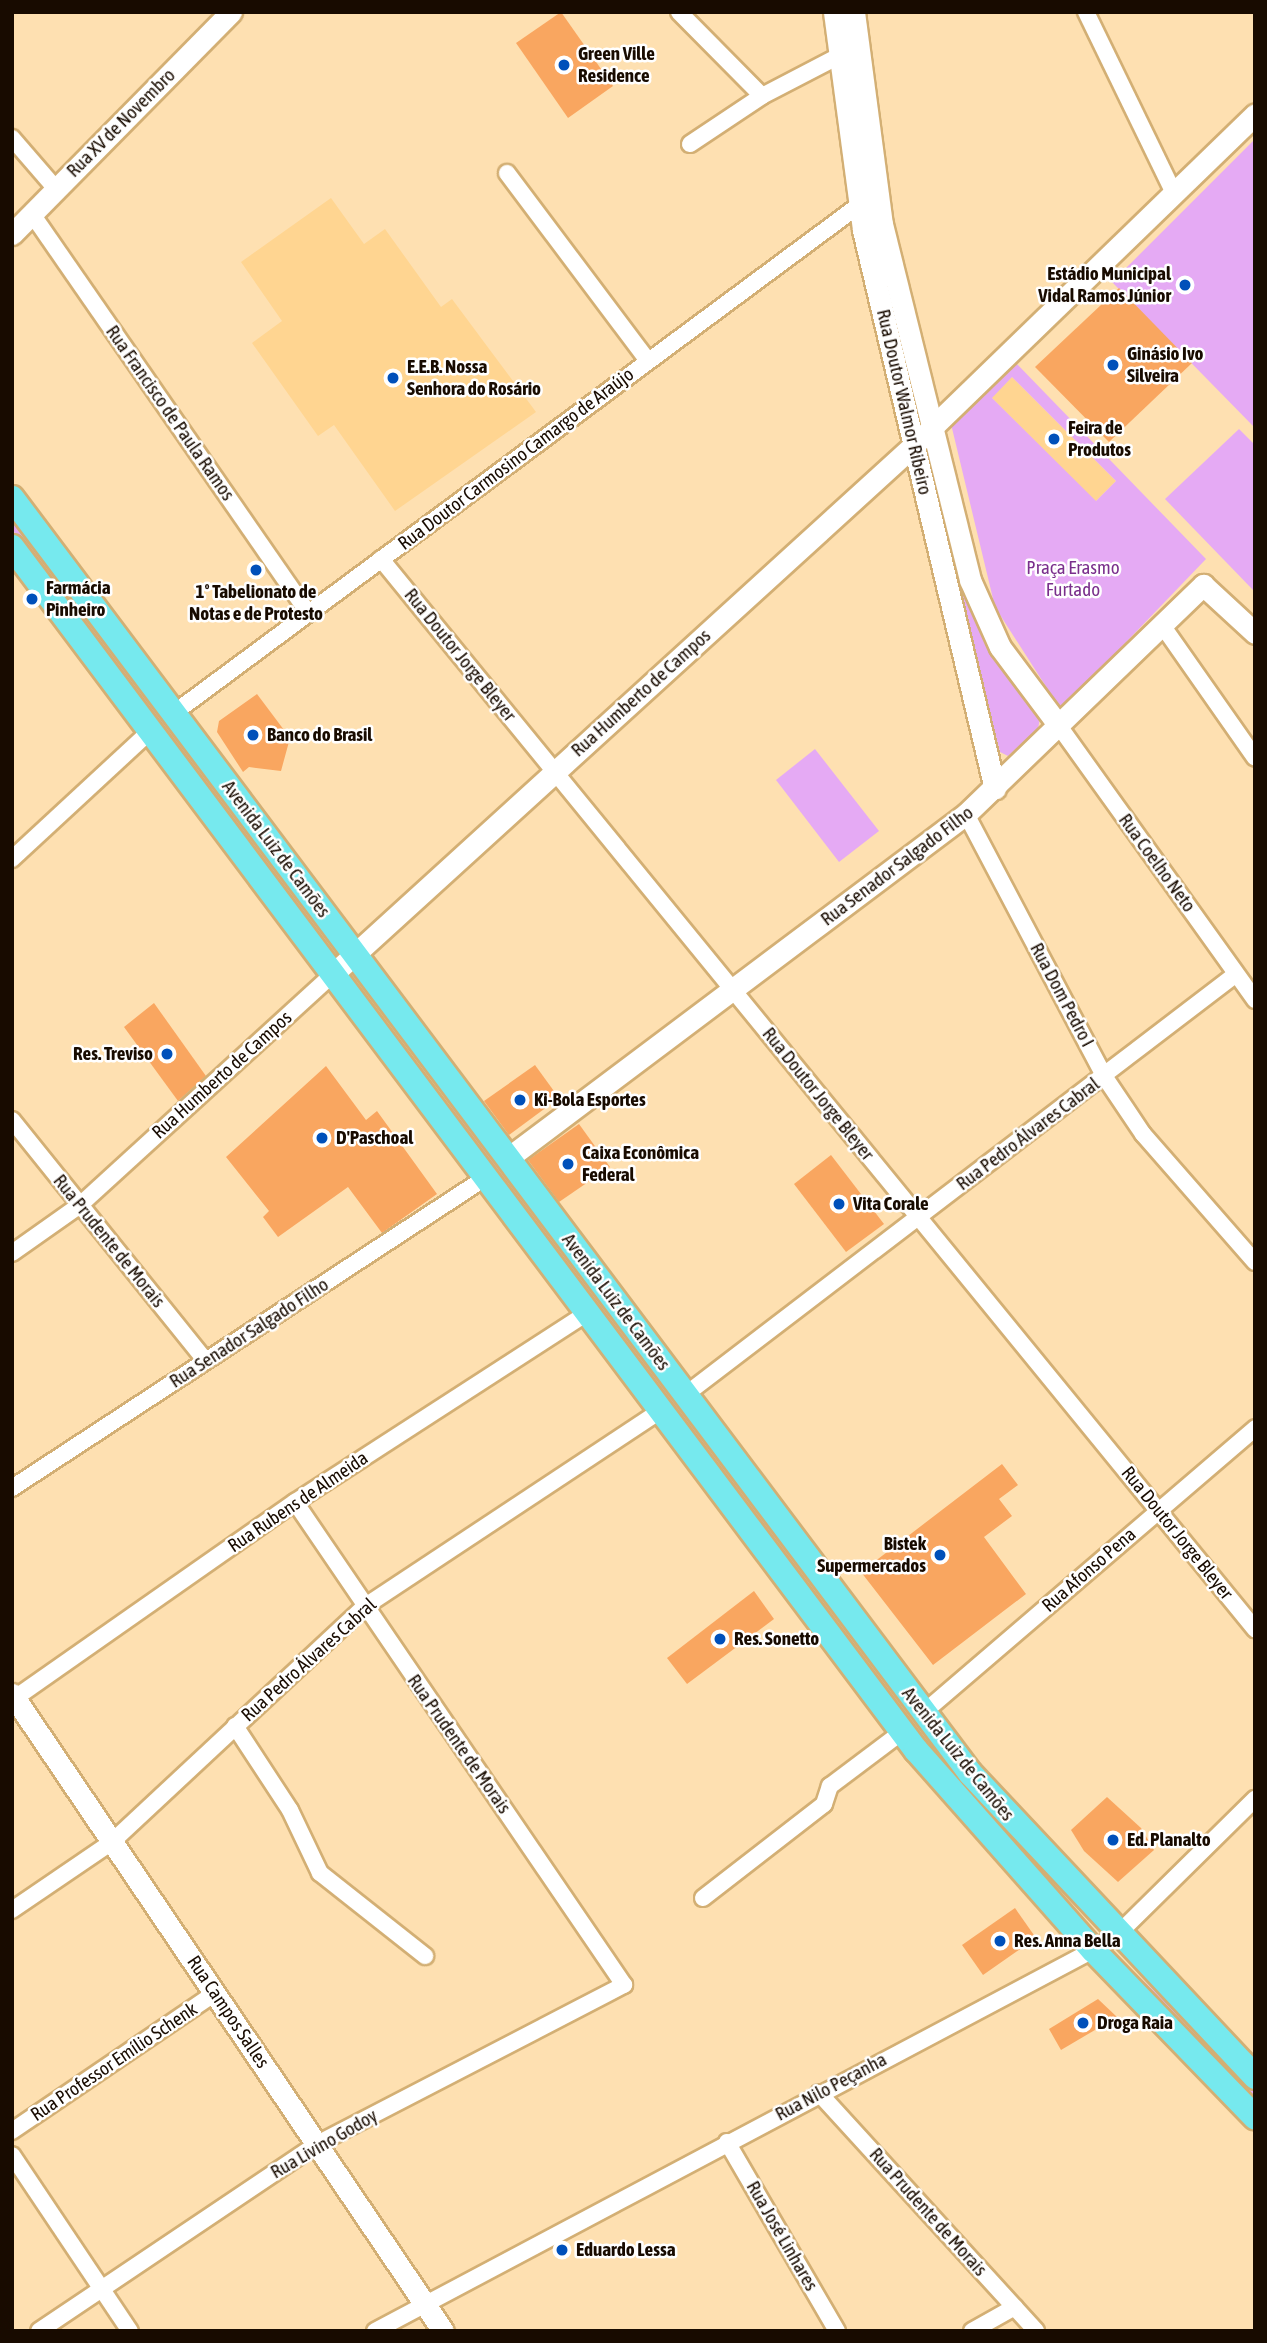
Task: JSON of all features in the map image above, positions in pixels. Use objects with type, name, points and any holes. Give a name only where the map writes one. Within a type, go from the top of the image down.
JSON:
[{"type":"main road","name":"Avenida Luiz de Camões","points":[[12,498],[923,1713],[1005,1814],[1117,1935],[1255,2077]]},
{"type":"main road","name":"Avenida Luiz de Camões","points":[[12,547],[659,1412],[902,1732],[1093,1950],[1255,2117]]},
{"type":"street","name":"Rua XV de Novembro","points":[[12,234],[231,12]]},
{"type":"street","points":[[679,12],[762,96]]},
{"type":"street","name":"Rua Doutor Walmor Ribeiro","points":[[834,12],[858,206],[995,789]]},
{"type":"street","name":"Rua Doutor Walmor Ribeiro","points":[[853,12],[877,202],[932,428],[982,615],[1059,726]]},
{"type":"street","points":[[1086,12],[1174,193]]},
{"type":"street","points":[[690,144],[762,96],[839,56]]},
{"type":"street","name":"Rua Humberto de Campos","points":[[12,1253],[80,1205],[914,445],[1255,115]]},
{"type":"street","points":[[12,138],[56,190]]},
{"type":"street","points":[[507,173],[648,361]]},
{"type":"street","name":"Rua Doutor Carmosino Camargo de Araújo","points":[[174,713],[858,206]]},
{"type":"street","name":"Rua Francisco de Paula Ramos","points":[[32,214],[308,613]]},
{"type":"street","name":"Rua Doutor Jorge Bleyer","points":[[382,559],[1255,1629]]},
{"type":"street","name":"Rua Senador Salgado Filho","points":[[508,1158],[967,814],[1203,585],[1255,633]]},
{"type":"street","points":[[1162,625],[1255,758]]},
{"type":"street","name":"Rua Coelho Neto","points":[[1059,726],[1255,1000]]},
{"type":"street","points":[[12,859],[150,731]]},
{"type":"street","name":"Rua Dom Pedro I","points":[[967,814],[1104,1076],[1143,1134],[1255,1262]]},
{"type":"street","name":"Rua Pedro Álvares Cabral","points":[[685,1395],[1236,974]]},
{"type":"street","name":"Rua Prudente de Morais","points":[[12,1120],[206,1361]]},
{"type":"street","name":"Rua Senador Salgado Filho","points":[[12,1488],[485,1178]]},
{"type":"street","name":"Rua Rubens de Almeida","points":[[13,1696],[295,1502],[587,1313]]},
{"type":"street","name":"Rua Pedro Álvares Cabral","points":[[12,1910],[112,1842],[364,1607],[659,1412]]},
{"type":"street","name":"Rua Afonso Pena","points":[[923,1713],[1255,1428]]},
{"type":"street","name":"Rua Prudente de Morais","points":[[295,1502],[624,1985]]},
{"type":"street","name":"Rua Campos Salles","points":[[13,1696],[443,2331]]},
{"type":"street","points":[[235,1726],[296,1820],[320,1873],[425,1956]]},
{"type":"street","points":[[703,1898],[824,1804],[830,1786],[902,1732]]},
{"type":"street","name":"Rua Nilo Peçanha","points":[[375,2331],[423,2301],[1093,1950],[1117,1935],[1255,1799]]},
{"type":"street","name":"Rua Livino Godoy","points":[[38,2331],[317,2144],[624,1985]]},
{"type":"street","name":"Rua Professor Emílio Schenk","points":[[12,2131],[215,1993]]},
{"type":"street","name":"Rua Prudente de Morais","points":[[819,2093],[1036,2331]]},
{"type":"street","name":"Rua José Linhares","points":[[727,2142],[837,2331]]},
{"type":"street","points":[[12,2155],[130,2331]]},
{"type":"street","points":[[972,2331],[1015,2307]]},
{"type":"shaded area","name":"E.E.B. Nossa Senhora do Rosário","points":[[331,198],[364,244],[385,229],[441,307],[452,299],[536,412],[395,511],[334,425],[318,436],[252,343],[282,321],[241,262]]},
{"type":"shaded area","name":"Feira de Produtos","points":[[1012,377],[1116,481],[1095,502],[991,397]]},
{"type":"green space","name":"Estádio Municipal Vidal Ramos Júnior","points":[[1255,139],[1255,428],[1112,282]]},
{"type":"green space","name":"Praça Erasmo Furtado","points":[[1016,363],[1206,559],[1061,710],[995,607],[951,424]],"holes":[[[1012,377],[1116,481],[1096,501],[992,398]]]},
{"type":"green space","points":[[1239,429],[1255,445],[1255,592],[1165,499]]},
{"type":"green space","points":[[931,445],[976,624],[1040,718],[1038,729],[1008,756],[1000,752],[923,447]]},
{"type":"green space","points":[[12,515],[330,947],[271,870],[247,848],[12,529]]},
{"type":"green space","points":[[815,749],[879,831],[839,862],[776,780]]},
{"type":"green space","points":[[439,1097],[456,1111],[928,1742],[1085,1926],[992,1833]]},
{"type":"green space","points":[[1131,1969],[1255,2086],[1255,2101],[1126,1971]]},
{"type":"building","name":"Green Ville Residence","points":[[561,12],[613,86],[568,118],[516,43]]},
{"type":"building","name":"Ginásio Ivo Silveira","points":[[1119,288],[1192,363],[1109,442],[1035,367]]},
{"type":"building","name":"Banco do Brasil","points":[[257,694],[290,738],[281,771],[249,767],[243,772],[217,732],[219,721]]},
{"type":"building","name":"Res. Treviso","points":[[154,1003],[206,1076],[178,1101],[124,1027]]},
{"type":"building","name":"Ki-Bola Esportes","points":[[535,1065],[559,1098],[509,1135],[484,1101]]},
{"type":"building","name":"D'Paschoal","points":[[326,1066],[366,1120],[377,1111],[437,1194],[382,1233],[348,1187],[278,1237],[263,1217],[269,1211],[226,1157]]},
{"type":"building","name":"Caixa Econômica Federal","points":[[579,1124],[610,1167],[559,1202],[528,1160]]},
{"type":"building","name":"Vita Corale","points":[[831,1155],[884,1224],[846,1252],[794,1184]]},
{"type":"building","name":"Bistek Supermercados","points":[[1002,1464],[1018,1485],[999,1499],[1012,1516],[984,1537],[1026,1594],[933,1665],[861,1572]]},
{"type":"building","name":"Res. Sonetto","points":[[754,1591],[774,1619],[687,1684],[667,1658]]},
{"type":"building","name":"Ed. Planalto","points":[[1107,1797],[1141,1828],[1154,1850],[1118,1882],[1084,1851],[1071,1830]]},
{"type":"building","name":"Res. Anna Bella","points":[[1015,1908],[1036,1938],[983,1975],[962,1945]]},
{"type":"building","name":"Droga Raia","points":[[1098,1999],[1117,2017],[1061,2050],[1049,2029]]},
{"type":"place","name":"Green Ville Residence","points":[[564,65]]},
{"type":"place","name":"Estádio Municipal Vidal Ramos Júnior","points":[[1185,285]]},
{"type":"place","name":"Ginásio Ivo Silveira","points":[[1113,365]]},
{"type":"place","name":"E.E.B. Nossa Senhora do Rosário","points":[[393,378]]},
{"type":"place","name":"Feira de Produtos","points":[[1054,439]]},
{"type":"place","name":"1º Tabelionato de Notas e de Protesto","points":[[256,570]]},
{"type":"place","name":"Farmácia Pinheiro","points":[[32,599]]},
{"type":"place","name":"Banco do Brasil","points":[[253,735]]},
{"type":"place","name":"Res. Treviso","points":[[167,1054]]},
{"type":"place","name":"Ki-Bola Esportes","points":[[520,1100]]},
{"type":"place","name":"D'Paschoal","points":[[322,1138]]},
{"type":"place","name":"Caixa Econômica Federal","points":[[568,1164]]},
{"type":"place","name":"Vita Corale","points":[[839,1204]]},
{"type":"place","name":"Bistek Supermercados","points":[[940,1555]]},
{"type":"place","name":"Res. Sonetto","points":[[720,1639]]},
{"type":"place","name":"Ed. Planalto","points":[[1113,1840]]},
{"type":"place","name":"Res. Anna Bella","points":[[1000,1941]]},
{"type":"place","name":"Droga Raia","points":[[1083,2023]]},
{"type":"place","name":"Eduardo Lessa","points":[[562,2250]]}]
